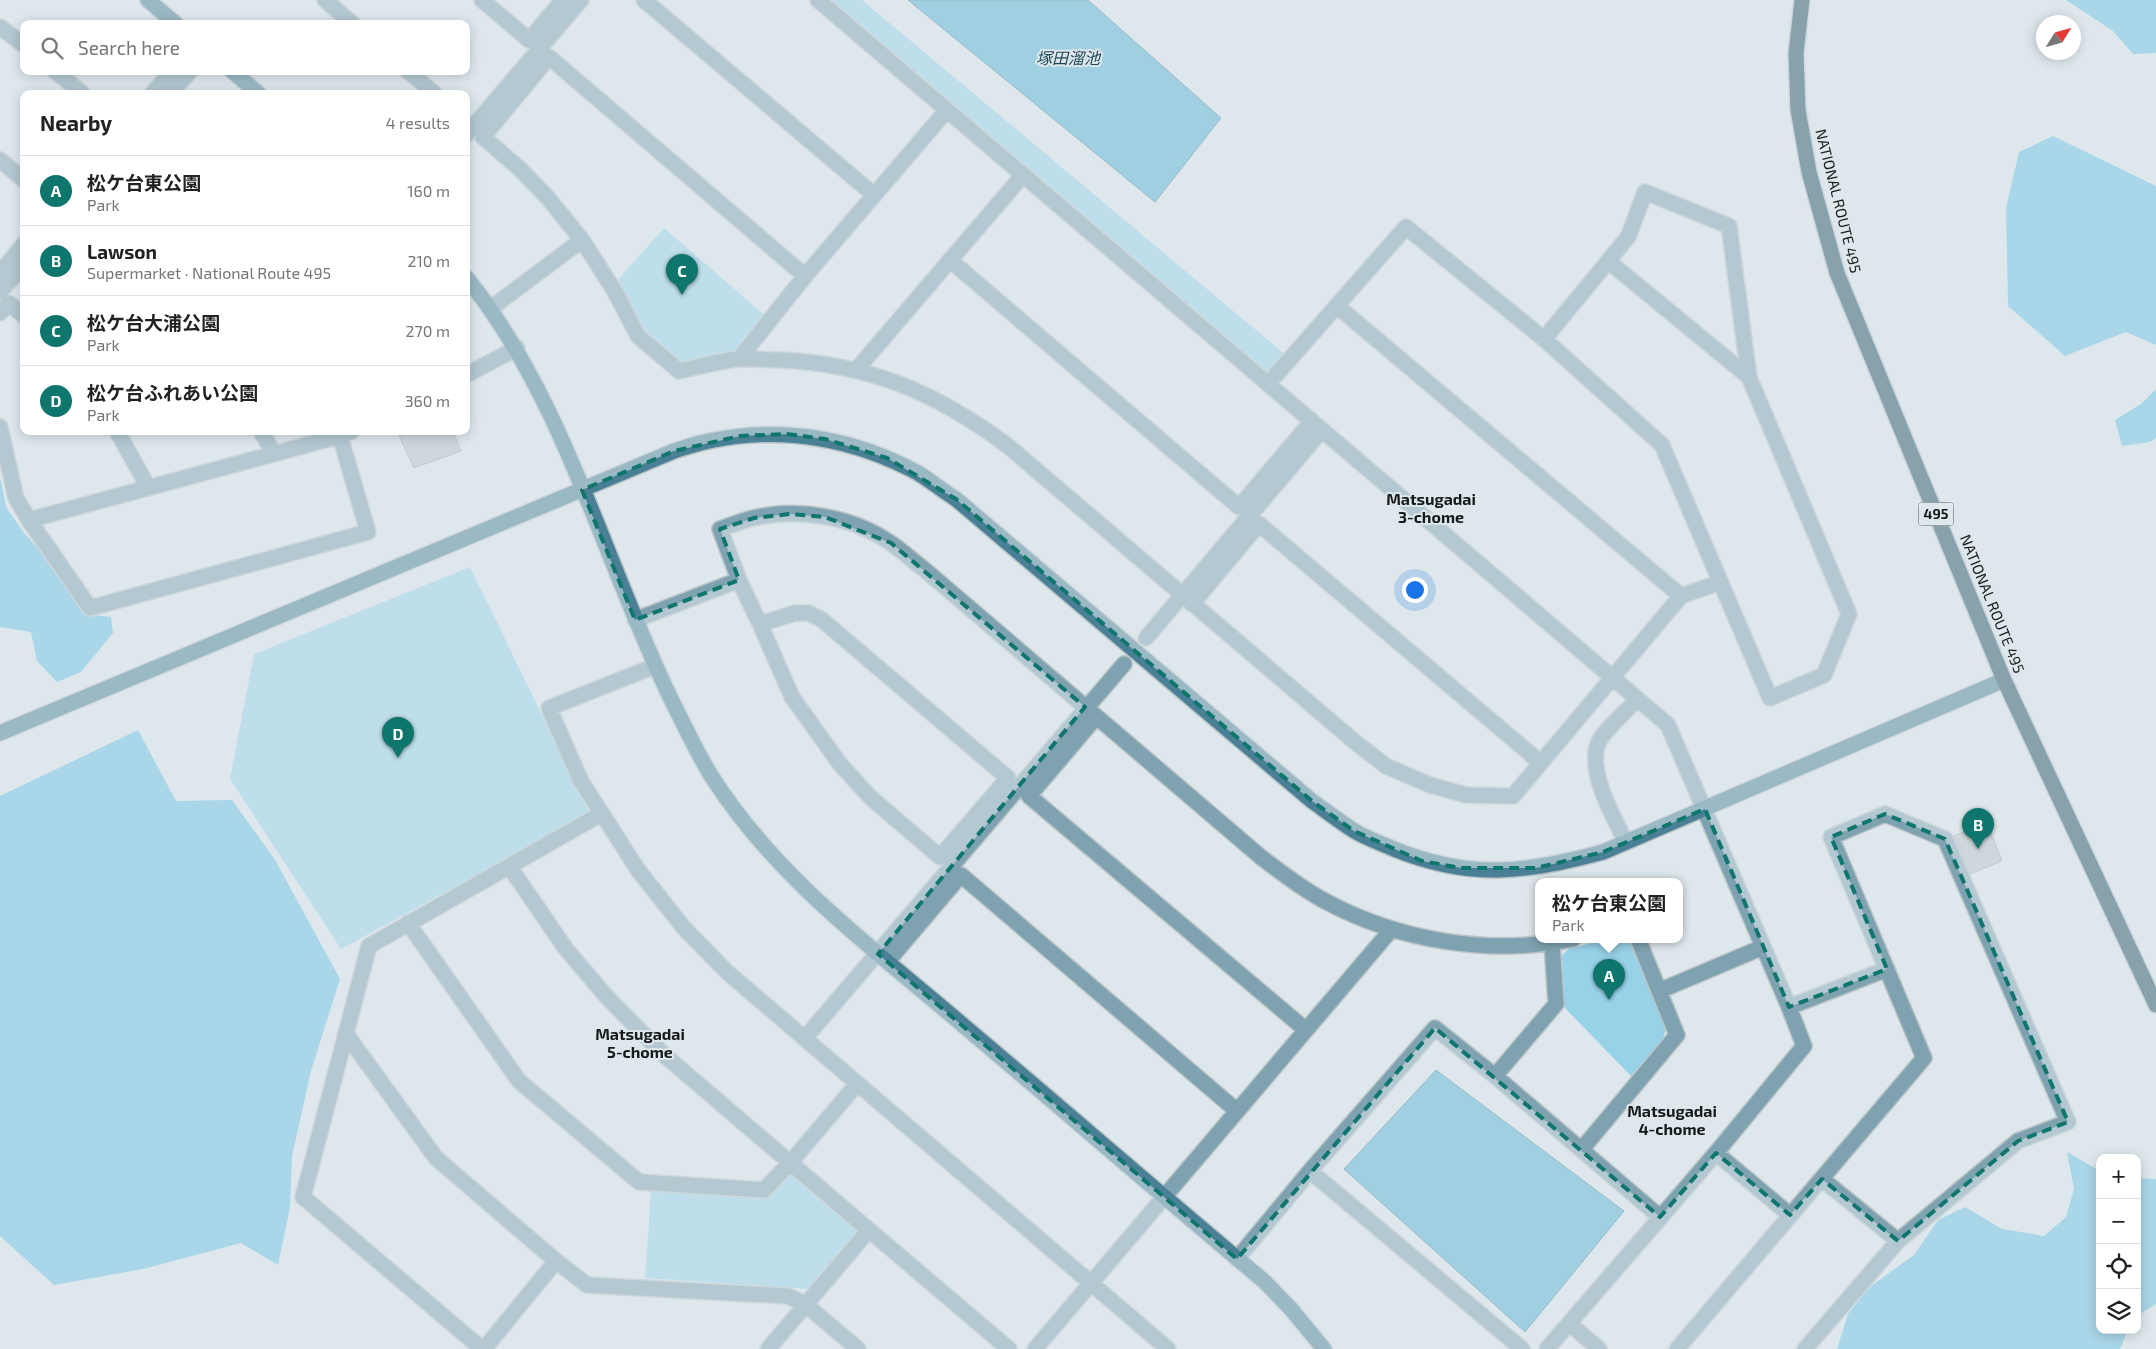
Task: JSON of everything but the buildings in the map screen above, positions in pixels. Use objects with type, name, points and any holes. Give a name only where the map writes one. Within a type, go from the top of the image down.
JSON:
[{"type":"highway","name":"NATIONAL ROUTE 495","points":[[1802,0],[1796,53],[1798,110],[1809,172],[1835,265],[2004,680],[2156,1005]]},
{"type":"street","points":[[148,0],[171,20]]},
{"type":"street","points":[[325,0],[348,20]]},
{"type":"street","points":[[482,0],[529,40],[563,0]]},
{"type":"street","points":[[470,130],[581,0]]},
{"type":"street","points":[[644,0],[874,195]]},
{"type":"street","points":[[818,0],[1668,725],[1790,1007],[1804,1046],[1716,1153],[1547,1349]]},
{"type":"street","points":[[0,27],[20,42]]},
{"type":"street","points":[[805,276],[549,57],[483,137],[519,168],[548,198],[582,240],[614,290],[638,336],[679,371],[739,359],[802,361],[857,370],[898,382],[937,400],[975,421],[1008,446],[1355,742],[1386,766],[1430,785],[1466,795],[1513,796],[1681,596],[1722,582]]},
{"type":"street","points":[[60,75],[77,90]]},
{"type":"street","points":[[155,90],[169,75]]},
{"type":"street","points":[[173,90],[187,75]]},
{"type":"street","points":[[237,75],[254,90]]},
{"type":"street","points":[[413,75],[429,90]]},
{"type":"street","points":[[739,359],[805,276],[947,110]]},
{"type":"street","points":[[0,160],[20,177]]},
{"type":"street","points":[[857,370],[1023,175]]},
{"type":"street","points":[[1268,384],[1406,227],[1544,339],[1662,445],[1770,698],[1824,675],[1849,614],[1749,377],[1729,226],[1645,192],[1628,237],[1544,339]]},
{"type":"street","points":[[491,308],[582,240]]},
{"type":"street","points":[[0,273],[20,249]]},
{"type":"street","points":[[951,261],[1239,507],[1317,426]]},
{"type":"street","points":[[1608,261],[1749,377]]},
{"type":"street","points":[[0,292],[20,269]]},
{"type":"street","points":[[470,282],[491,308],[517,348],[534,381],[582,490],[655,666],[710,773],[757,839],[787,872],[883,957],[1264,1281],[1291,1308],[1324,1349]]},
{"type":"street","points":[[0,313],[9,303],[20,313]]},
{"type":"street","points":[[1337,306],[1681,596]]},
{"type":"street","points":[[470,373],[517,348]]},
{"type":"street","points":[[1187,599],[1317,426]]},
{"type":"street","points":[[0,427],[16,498],[90,608],[368,532],[346,435]]},
{"type":"street","points":[[0,733],[674,451],[714,440],[787,434],[825,439],[860,447],[920,474],[956,499],[1312,801],[1354,831],[1422,861],[1462,868],[1500,871],[1536,868],[1570,862],[1603,852],[2004,680]]},
{"type":"street","points":[[119,435],[148,487]]},
{"type":"street","points":[[263,435],[274,454]]},
{"type":"street","points":[[29,520],[342,435]]},
{"type":"street","points":[[760,624],[795,612],[808,613],[822,619],[1008,778],[940,857],[870,797],[840,764],[792,697],[739,580],[720,528],[754,518],[790,514],[826,517],[856,526],[891,543],[1262,858],[1298,885],[1325,902],[1391,930],[1457,943],[1518,945],[1552,943],[1556,1004],[1495,1076]]},
{"type":"street","points":[[1146,638],[1187,599],[1258,524],[1541,763]]},
{"type":"street","points":[[636,620],[739,580]]},
{"type":"street","points":[[1124,664],[1029,796],[1306,1030]]},
{"type":"street","points":[[655,666],[549,708],[581,781],[638,870],[684,928],[727,972],[1092,1282],[1168,1349]]},
{"type":"street","points":[[1626,842],[1605,799],[1597,776],[1595,755],[1600,739],[1637,699]]},
{"type":"street","points":[[883,957],[1091,712]]},
{"type":"street","points":[[556,1261],[483,1349],[302,1197],[369,946],[601,814]]},
{"type":"street","points":[[1677,1349],[1924,1058],[1831,836],[1885,814],[1945,839],[2068,1122],[2018,1141],[1898,1241],[1806,1349]]},
{"type":"street","points":[[509,866],[566,949],[606,996],[663,1054],[1009,1349]]},
{"type":"street","points":[[805,1038],[961,875],[1237,1111]]},
{"type":"street","points":[[408,923],[519,1081],[639,1182],[764,1190],[790,1163],[858,1084]]},
{"type":"street","points":[[1035,1349],[1391,930]]},
{"type":"street","points":[[1582,1149],[1677,1035],[1640,943]]},
{"type":"street","points":[[1659,991],[1763,947]]},
{"type":"street","points":[[1790,1007],[1887,969]]},
{"type":"street","points":[[1237,1259],[1310,1171],[1435,1028],[1582,1149],[1660,1217]]},
{"type":"street","points":[[346,1034],[436,1158],[556,1261],[588,1285],[788,1296],[804,1304],[858,1349]]},
{"type":"street","points":[[1716,1153],[1790,1215]]},
{"type":"street","points":[[1310,1171],[1522,1349]]},
{"type":"street","points":[[1822,1179],[1898,1241]]},
{"type":"street","points":[[768,1349],[804,1304],[869,1230]]},
{"type":"street","points":[[1570,1324],[1599,1349]]},
{"type":"highlighted area","points":[[787,434],[825,439],[887,458],[956,499],[1312,801],[1354,831],[1384,845],[1422,861],[1461,868],[1536,868],[1603,852],[1705,809],[1789,1007],[1887,969],[1831,837],[1885,814],[1945,839],[2068,1122],[2018,1141],[1898,1241],[1822,1179],[1790,1215],[1716,1153],[1660,1217],[1435,1028],[1237,1259],[878,954],[1085,707],[891,543],[825,517],[790,514],[754,518],[720,529],[739,580],[635,620],[582,490],[674,451],[740,436]]},
{"type":"shaded area","points":[[827,0],[862,0],[1287,356],[1269,374]]},
{"type":"shaded area","points":[[2066,0],[2156,0],[2156,53],[2133,54],[2113,31]]},
{"type":"shaded area","points":[[2053,136],[2156,186],[2156,345],[2126,332],[2065,356],[2008,306],[2006,208],[2019,152]]},
{"type":"shaded area","points":[[664,228],[768,318],[737,356],[680,368],[641,334],[616,282]]},
{"type":"shaded area","points":[[2156,389],[2156,438],[2150,442],[2122,446],[2115,420],[2141,404]]},
{"type":"shaded area","points":[[0,477],[6,507],[24,533],[54,566],[81,606],[93,615],[111,617],[113,633],[81,672],[57,682],[37,661],[31,632],[0,627]]},
{"type":"shaded area","points":[[470,567],[590,814],[341,949],[230,779],[254,654]]},
{"type":"shaded area","points":[[138,730],[176,801],[232,800],[274,858],[340,979],[311,1071],[292,1156],[290,1208],[278,1265],[241,1243],[143,1269],[54,1285],[0,1236],[0,796]]},
{"type":"shaded area","points":[[1592,943],[1630,943],[1666,1028],[1663,1039],[1631,1076],[1564,1007],[1562,955],[1569,949]]},
{"type":"shaded area","points":[[2067,1152],[2096,1169],[2096,1334],[2126,1334],[2120,1349],[1837,1349],[1848,1314],[1867,1289],[1914,1255],[1938,1220],[1965,1207],[2002,1229],[2044,1236],[2066,1217],[2074,1189]]},
{"type":"shaded area","points":[[791,1173],[860,1231],[808,1289],[645,1278],[651,1192],[768,1197]]},
{"type":"shaded area","points":[[2141,1178],[2156,1179],[2156,1304],[2141,1313]]},
{"type":"water","name":"塚田溜池","points":[[908,0],[1088,0],[1221,118],[1155,202]]},
{"type":"water","points":[[1436,1070],[1624,1211],[1525,1332],[1344,1169]]},
{"type":"place","name":"松ケ台大浦公園","points":[[682,295]]},
{"type":"place","name":"松ケ台ふれあい公園","points":[[398,758]]},
{"type":"place","name":"Lawson","points":[[1978,849]]},
{"type":"place","name":"松ケ台東公園","points":[[1609,1000]]},
{"type":"district","name":"Matsugadai 3-chome","points":[[1431,508]]},
{"type":"district","name":"Matsugadai 5-chome","points":[[640,1043]]},
{"type":"district","name":"Matsugadai 4-chome","points":[[1672,1120]]}]
